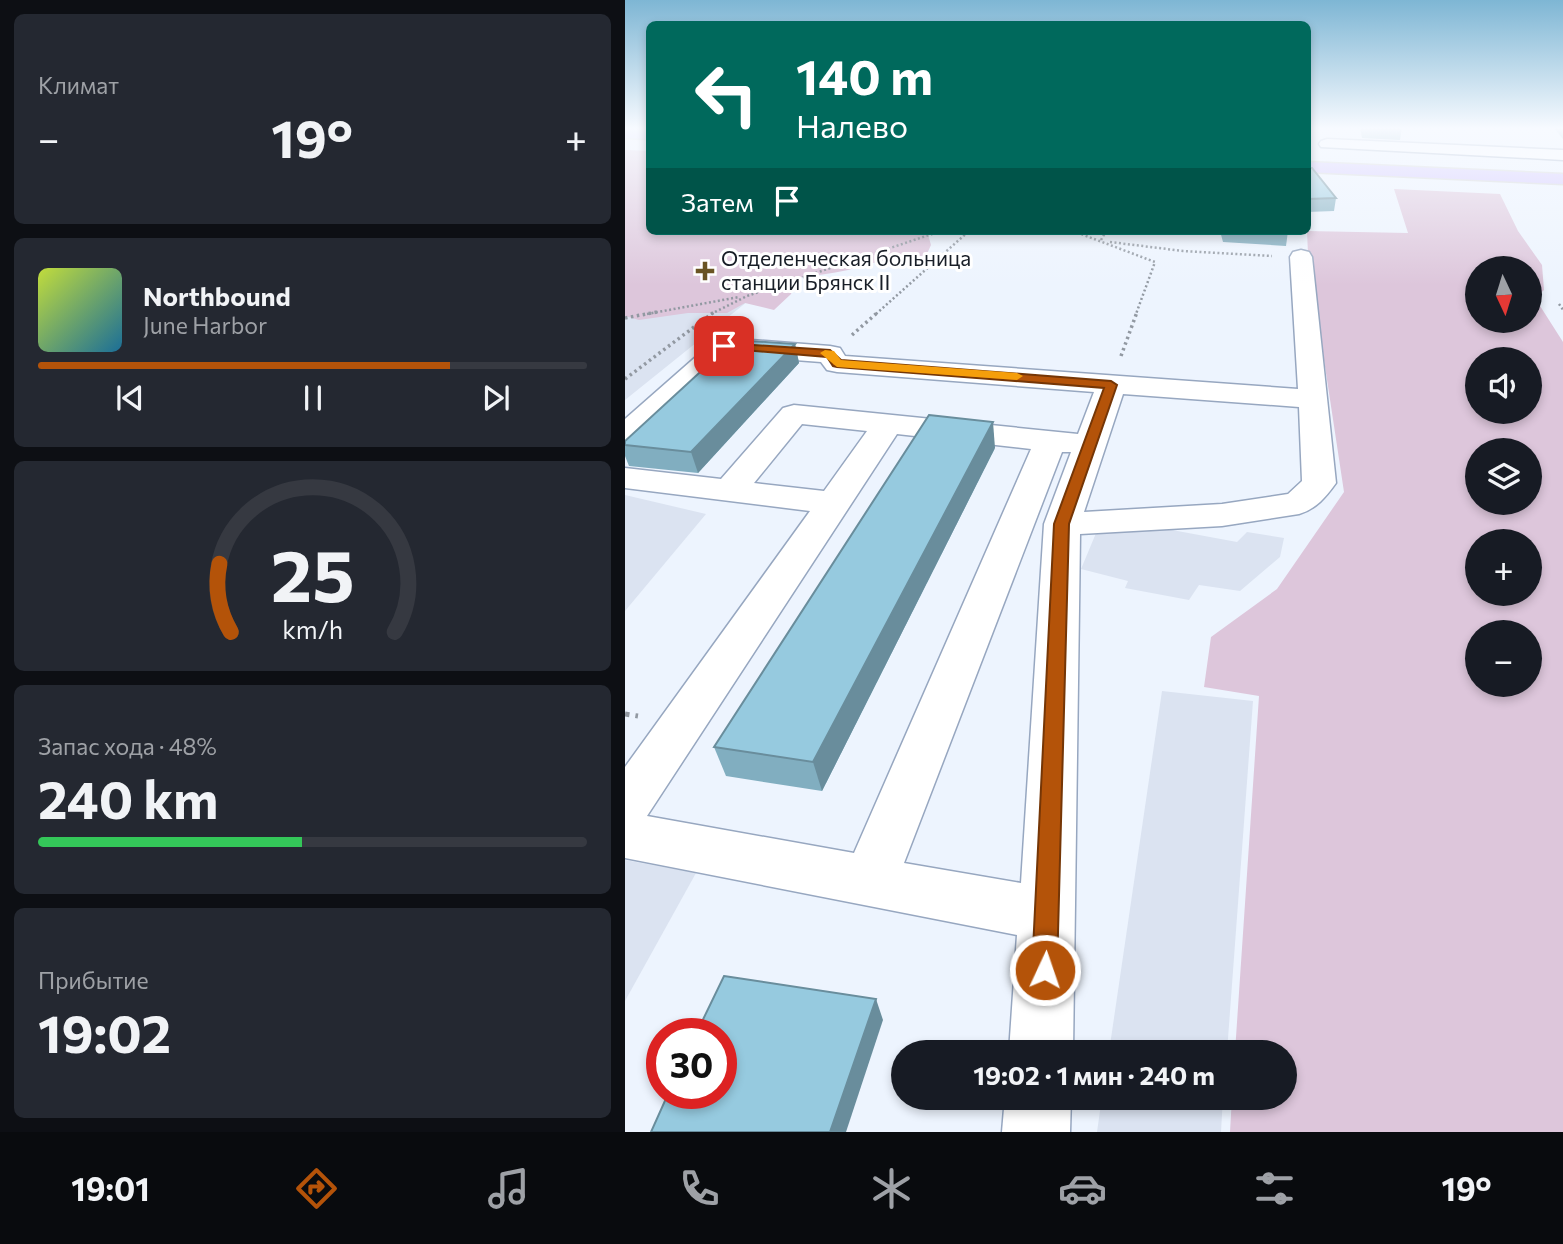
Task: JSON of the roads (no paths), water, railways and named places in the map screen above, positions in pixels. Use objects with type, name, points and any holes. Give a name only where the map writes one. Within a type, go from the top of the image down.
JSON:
[{"type":"street","points":[[1062,524],[1222,514],[1299,503],[1319,483],[1301,257]]},
{"type":"street","points":[[625,436],[724,346],[818,382],[888,424],[1070,443]]},
{"type":"street","points":[[818,382],[1111,385],[1313,399]]},
{"type":"street","points":[[728,492],[818,382]]},
{"type":"street","points":[[870,880],[1070,443],[1111,385]]},
{"type":"street","points":[[625,807],[888,424]]},
{"type":"street","points":[[1041,1040],[1062,524],[1070,443]]},
{"type":"street","points":[[625,478],[834,503]]},
{"type":"street","points":[[625,835],[1047,915]]},
{"type":"street","points":[[1036,1132],[1037,1110]]},
{"type":"place","name":"Отделенческая больница станции Брянск II","points":[[705,271]]}]
